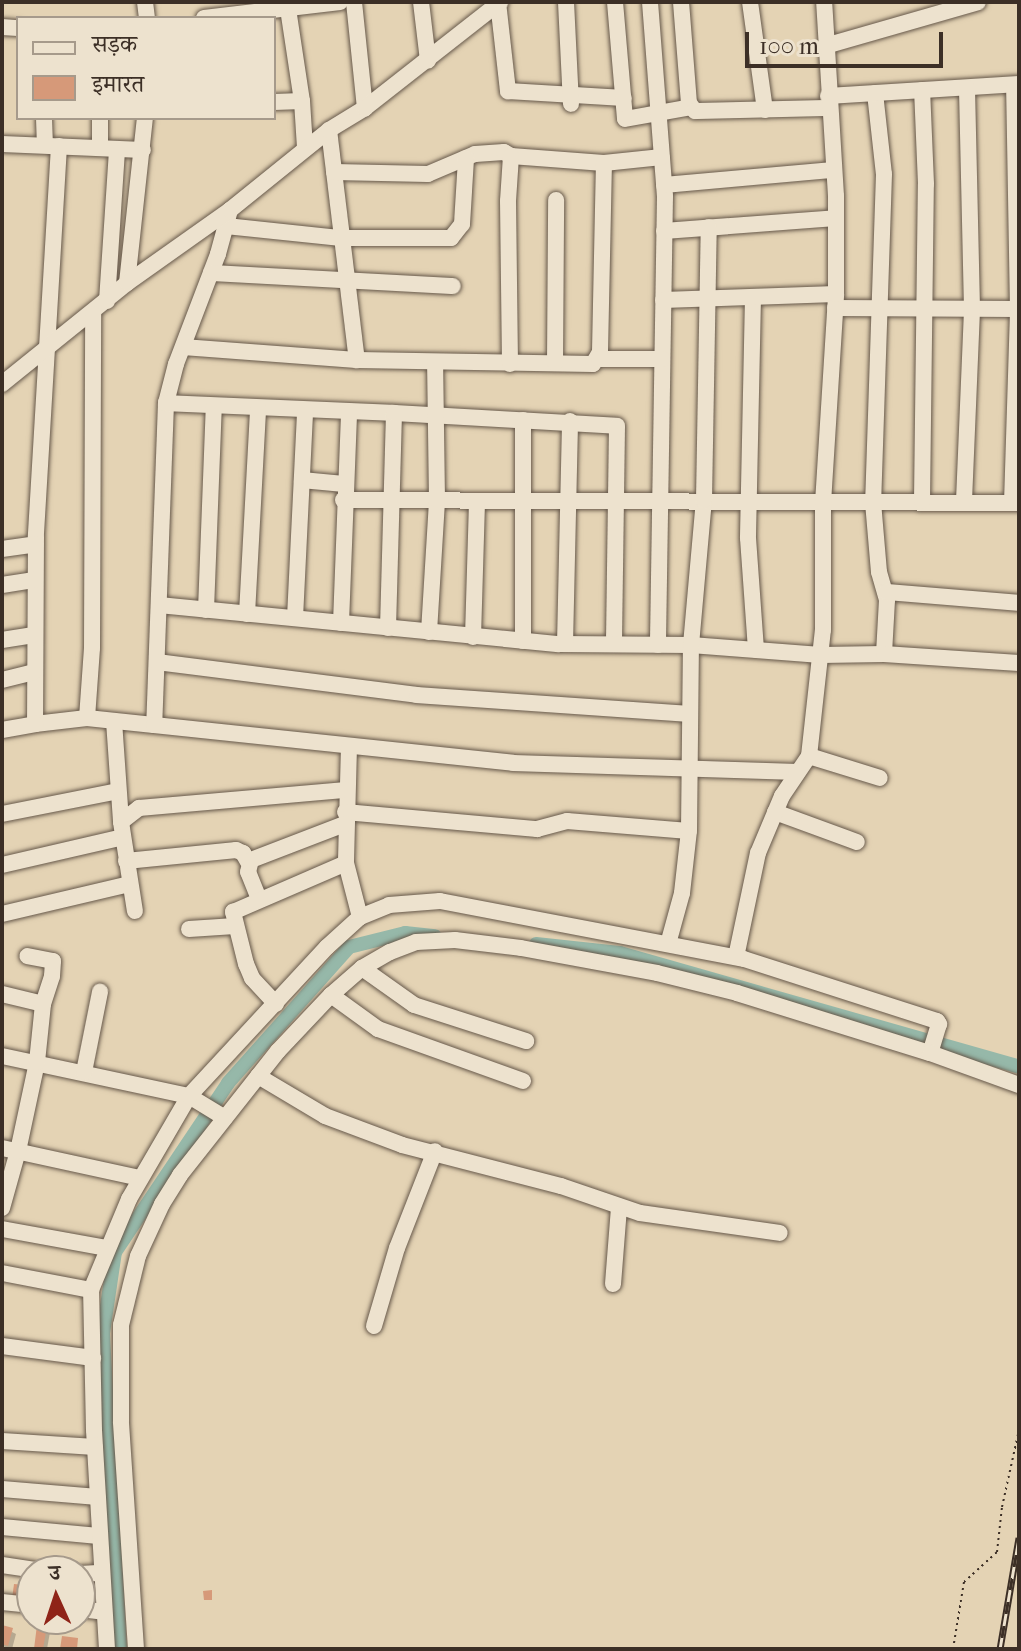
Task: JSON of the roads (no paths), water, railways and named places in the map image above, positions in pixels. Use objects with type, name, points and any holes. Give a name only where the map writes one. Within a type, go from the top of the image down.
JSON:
[{"type":"street","points":[[217,16],[288,5],[340,2]]},
{"type":"street","points":[[354,2],[365,108]]},
{"type":"street","points":[[421,2],[428,61]]},
{"type":"street","points":[[2,384],[93,314],[127,283],[228,218],[305,148],[428,61],[499,2]]},
{"type":"street","points":[[499,2],[508,91],[571,99],[624,98]]},
{"type":"street","points":[[566,2],[571,99]]},
{"type":"street","points":[[302,480],[344,492],[392,500],[1015,503],[1018,309],[1016,84],[875,93],[765,110],[702,112],[691,107],[625,119],[615,2]]},
{"type":"street","points":[[650,2],[664,185],[658,645]]},
{"type":"street","points":[[681,2],[691,107]]},
{"type":"street","points":[[750,2],[765,110]]},
{"type":"street","points":[[736,957],[758,853],[775,812],[809,756],[821,655],[823,503],[836,301],[836,218],[824,2]]},
{"type":"street","points":[[825,46],[978,2]]},
{"type":"street","points":[[288,5],[302,101],[305,148]]},
{"type":"street","points":[[964,501],[972,309],[967,88]]},
{"type":"street","points":[[922,90],[926,308],[922,501]]},
{"type":"street","points":[[875,93],[884,174],[873,502],[879,572],[886,592],[884,654]]},
{"type":"street","points":[[276,102],[302,101]]},
{"type":"street","points":[[35,724],[36,544],[52,146],[45,120]]},
{"type":"street","points":[[101,120],[109,148],[107,301]]},
{"type":"street","points":[[127,283],[145,120]]},
{"type":"street","points":[[329,130],[357,360]]},
{"type":"street","points":[[2,144],[143,150]]},
{"type":"street","points":[[334,172],[428,174],[466,158],[504,152],[511,156],[604,163],[662,157]]},
{"type":"street","points":[[510,364],[508,201],[511,156]]},
{"type":"street","points":[[228,218],[341,238],[451,238],[462,224],[466,158]]},
{"type":"street","points":[[599,359],[604,163]]},
{"type":"street","points":[[664,185],[833,170]]},
{"type":"street","points":[[555,363],[556,200]]},
{"type":"street","points":[[154,725],[166,403],[228,218]]},
{"type":"street","points":[[664,231],[836,218]]},
{"type":"street","points":[[668,944],[682,893],[689,831],[687,769],[691,645],[704,500],[709,227]]},
{"type":"street","points":[[211,273],[453,286]]},
{"type":"street","points":[[663,300],[753,297],[836,301],[881,308],[1018,309]]},
{"type":"street","points":[[753,297],[749,500],[756,650]]},
{"type":"street","points":[[87,718],[92,648],[93,314]]},
{"type":"street","points":[[183,347],[357,360],[510,364],[593,364],[599,359],[662,359]]},
{"type":"street","points":[[429,632],[437,500],[435,362]]},
{"type":"street","points":[[166,403],[394,413],[438,418],[570,421],[617,426],[614,644]]},
{"type":"street","points":[[206,610],[214,406]]},
{"type":"street","points":[[247,614],[258,408]]},
{"type":"street","points":[[295,618],[305,410]]},
{"type":"street","points":[[341,623],[349,412]]},
{"type":"street","points":[[388,628],[394,413]]},
{"type":"street","points":[[523,420],[523,641]]},
{"type":"street","points":[[565,644],[570,421]]},
{"type":"street","points":[[473,637],[477,501]]},
{"type":"street","points":[[2,549],[36,544]]},
{"type":"street","points":[[2,585],[35,580]]},
{"type":"street","points":[[886,592],[1019,603]]},
{"type":"street","points":[[159,605],[565,644],[691,645],[821,655],[884,654],[1019,663]]},
{"type":"street","points":[[2,640],[34,635]]},
{"type":"street","points":[[157,662],[417,695],[689,714]]},
{"type":"street","points":[[2,680],[33,672]]},
{"type":"street","points":[[2,730],[87,718],[513,763],[798,772]]},
{"type":"street","points":[[114,721],[122,830],[135,911]]},
{"type":"street","points":[[349,746],[346,863],[360,917]]},
{"type":"street","points":[[809,756],[880,778]]},
{"type":"street","points":[[2,865],[122,830],[139,808],[346,790]]},
{"type":"street","points":[[2,814],[118,791]]},
{"type":"street","points":[[775,812],[857,842]]},
{"type":"street","points":[[248,862],[345,818],[537,829],[567,821],[689,831]]},
{"type":"street","points":[[126,861],[236,850],[243,853],[248,862],[248,872],[259,899]]},
{"type":"street","points":[[276,1004],[252,978],[235,926],[235,910],[346,863]]},
{"type":"street","points":[[2,914],[130,884]]},
{"type":"street","points":[[136,1649],[121,1421],[91,1290],[140,1178],[193,1098],[327,947],[360,917],[389,905],[440,901],[736,957],[937,1021],[931,1048]]},
{"type":"street","points":[[189,929],[235,926]]},
{"type":"street","points":[[107,1649],[95,1447],[104,1354],[121,1325],[128,1290],[150,1227],[180,1175],[221,1115],[331,995],[362,968],[416,942],[455,940],[521,948],[657,973],[724,990],[931,1048],[1019,1085]]},
{"type":"street","points":[[2,1208],[10,1150],[37,1062],[43,1004],[52,976],[53,961],[27,956]]},
{"type":"street","points":[[362,968],[396,995],[425,1010],[526,1041]]},
{"type":"street","points":[[84,1072],[100,992]]},
{"type":"street","points":[[2,994],[43,1004]]},
{"type":"street","points":[[331,995],[378,1029],[523,1081]]},
{"type":"street","points":[[2,1056],[193,1098],[221,1115]]},
{"type":"street","points":[[258,1076],[325,1116],[402,1145],[435,1151],[561,1186],[619,1208],[780,1233]]},
{"type":"street","points":[[10,1150],[140,1178]]},
{"type":"street","points":[[374,1326],[397,1248],[435,1151]]},
{"type":"street","points":[[613,1284],[619,1208]]},
{"type":"street","points":[[2,1229],[107,1248]]},
{"type":"street","points":[[2,1273],[91,1290]]},
{"type":"street","points":[[2,1346],[104,1354]]},
{"type":"street","points":[[2,1441],[95,1447]]},
{"type":"street","points":[[2,1489],[98,1497]]},
{"type":"street","points":[[2,1527],[99,1536]]},
{"type":"street","points":[[96,1573],[102,1573]]},
{"type":"street","points":[[96,1611],[104,1612]]},
{"type":"waterway","points":[[120,1649],[103,1333],[115,1252],[228,1083],[349,947],[405,933],[435,936]]},
{"type":"waterway","points":[[536,944],[620,953],[1019,1067]]},
{"type":"railway","points":[[1000,1649],[1019,1538]]}]
